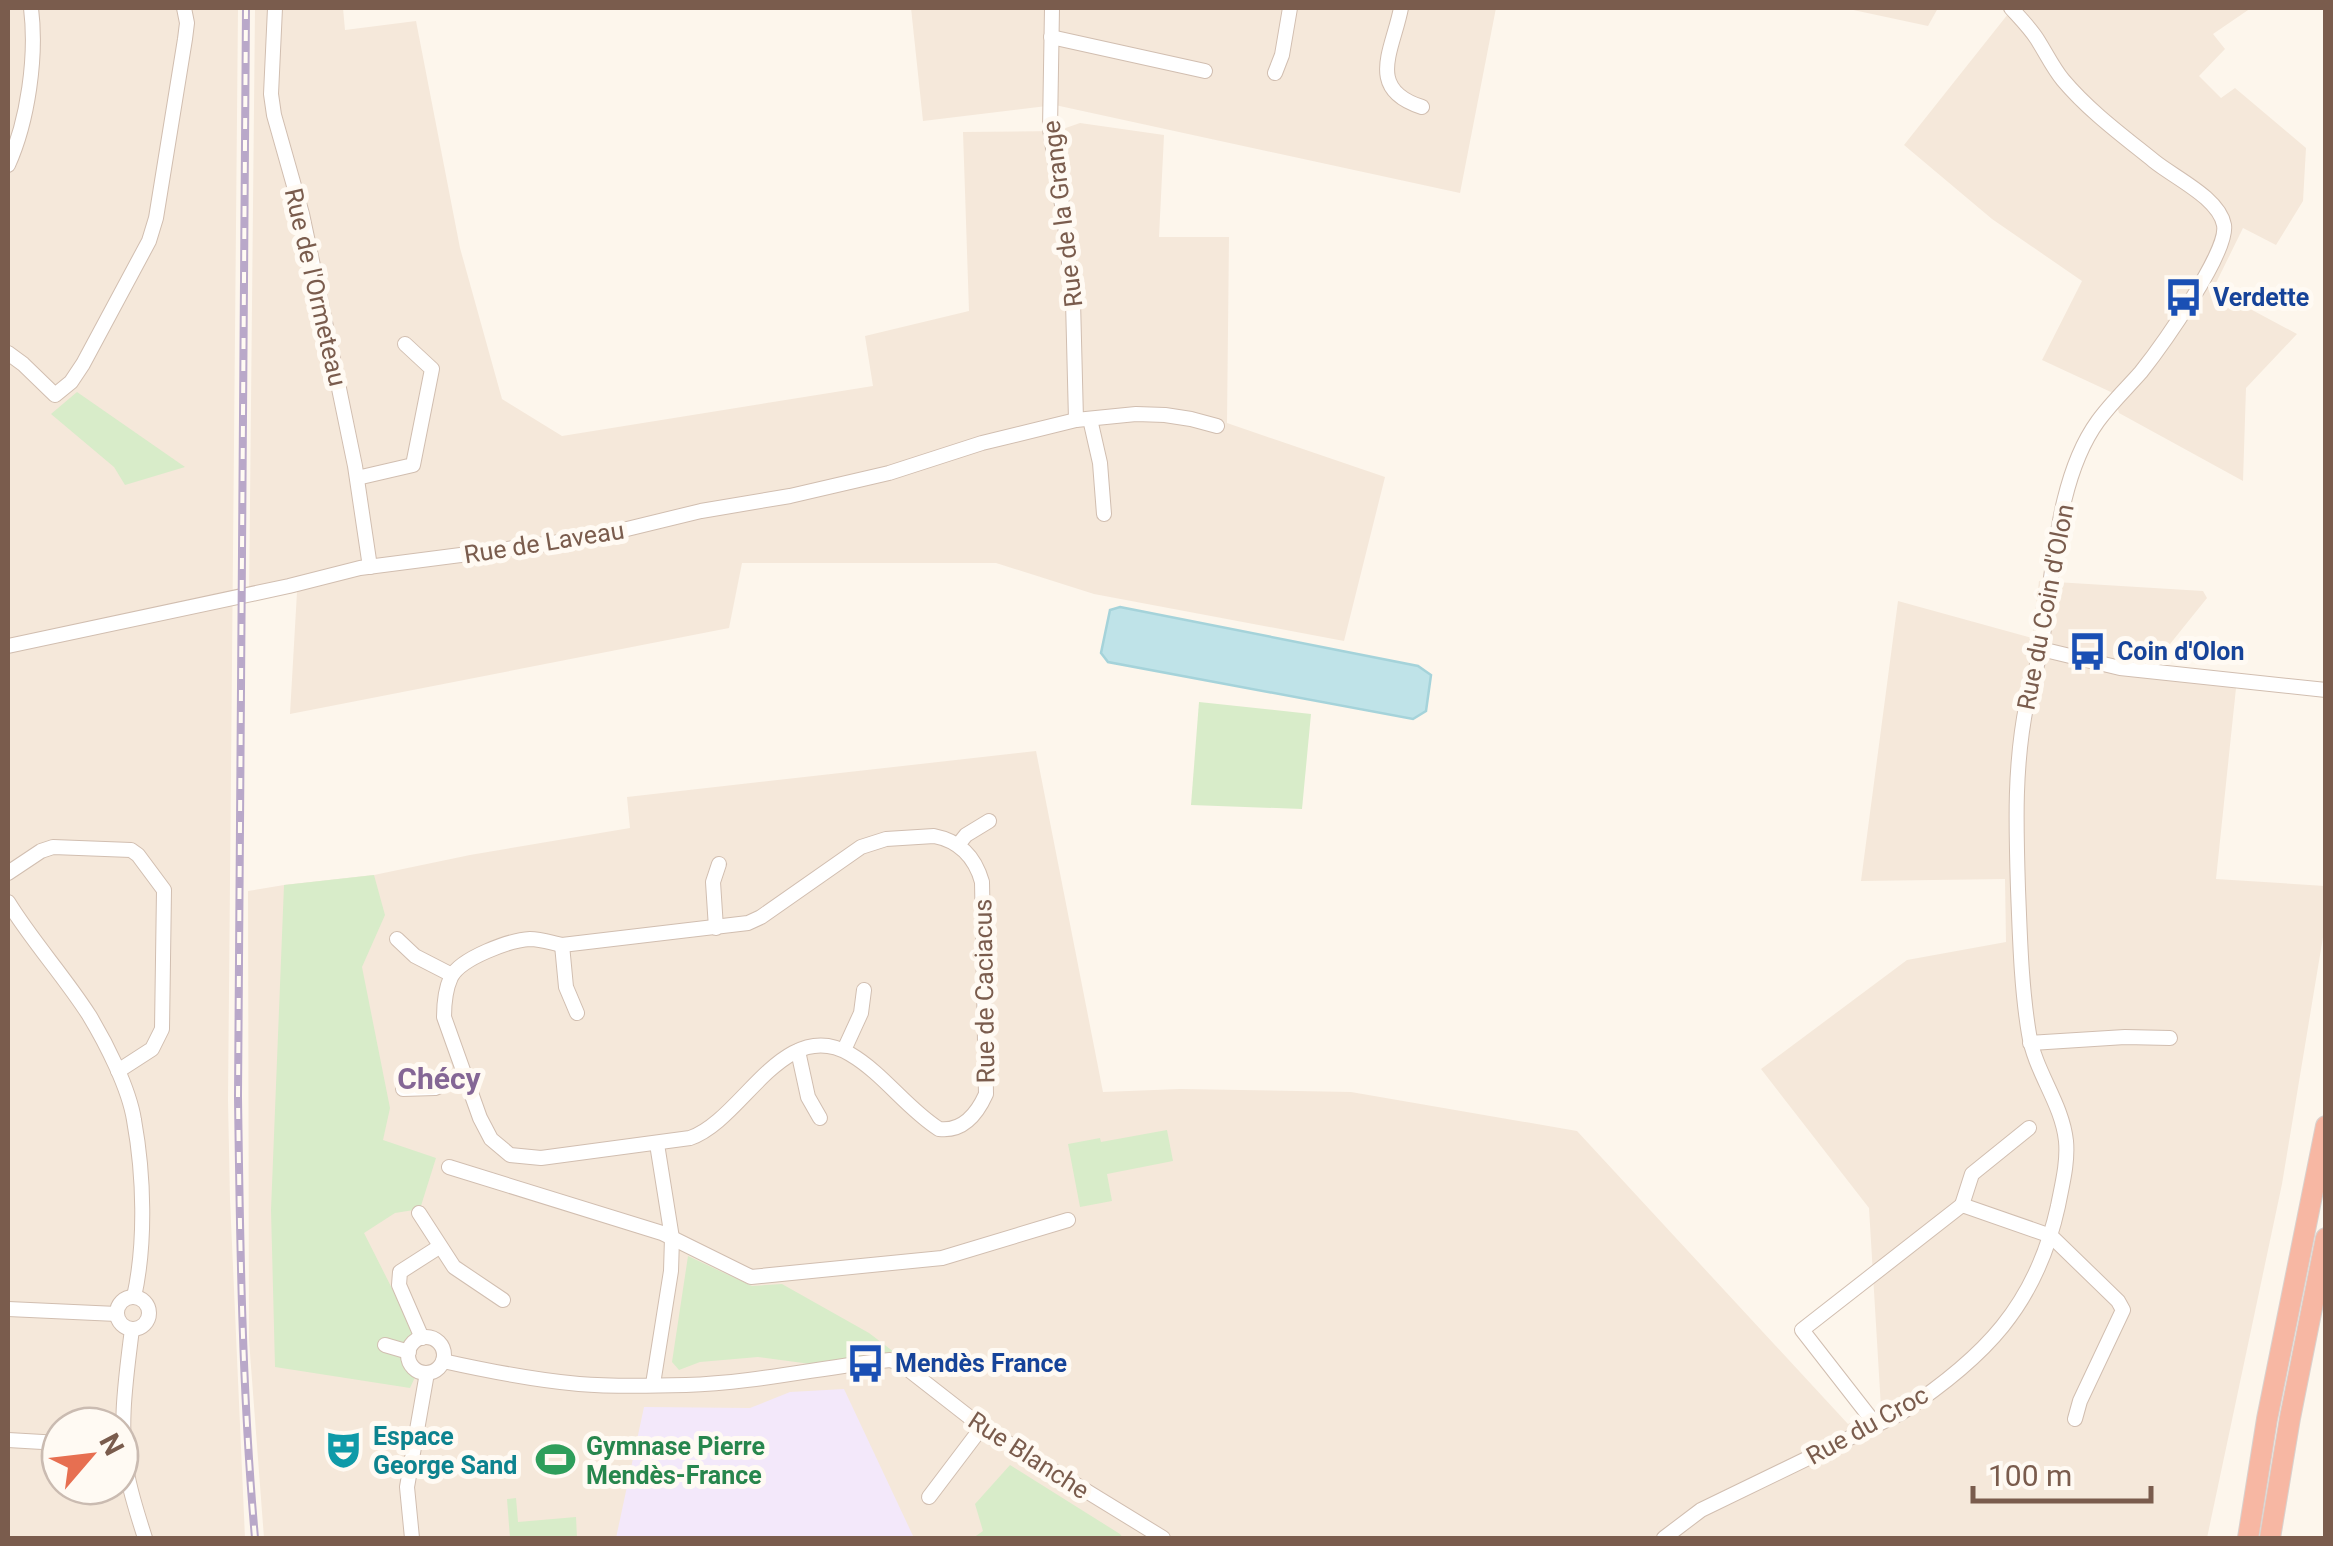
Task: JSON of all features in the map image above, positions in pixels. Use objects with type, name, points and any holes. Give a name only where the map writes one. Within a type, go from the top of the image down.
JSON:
[{"type":"highway","points":[[2248,1538],[2267,1420],[2326,1126]]},
{"type":"highway","points":[[2270,1538],[2326,1238]]},
{"type":"highway","points":[[2282,1538],[2306,1332]]},
{"type":"highway","points":[[2235,1538],[2248,1472],[2267,1420]]},
{"type":"street","points":[[8,166],[14,125],[30,73],[31,8]]},
{"type":"street","points":[[8,353],[55,395],[83,364],[149,241],[178,92],[187,23],[184,8]]},
{"type":"street","name":"Rue de l'Ormeteau","points":[[274,8],[274,115],[302,214],[357,478],[370,567]]},
{"type":"street","name":"Rue de la Grange","points":[[1052,8],[1050,129],[1065,224],[1083,419],[1100,463],[1104,514]]},
{"type":"street","points":[[1275,73],[1290,8]]},
{"type":"street","points":[[1402,8],[1385,64],[1388,82],[1402,100],[1422,106]]},
{"type":"street","name":"Rue du Coin d'Olon","points":[[2011,8],[2035,35],[2060,77],[2083,101],[2164,170],[2212,203],[2222,217],[2225,231],[2221,248],[2171,331],[2098,420],[2074,466],[2041,648],[2028,698],[2016,789],[2021,962],[2030,1043]]},
{"type":"street","points":[[1052,37],[1205,71]]},
{"type":"street","points":[[357,478],[413,465],[432,370],[404,344]]},
{"type":"street","name":"Rue de Laveau","points":[[8,646],[370,567],[553,542],[701,510],[790,496],[1083,419],[1165,415],[1216,426]]},
{"type":"street","points":[[2041,648],[2120,668],[2326,690]]},
{"type":"street","points":[[864,990],[861,1013],[844,1050],[819,1046],[798,1051],[767,1071],[725,1117],[703,1134],[656,1144],[541,1158],[510,1155],[491,1139],[444,1017],[452,975],[475,958],[508,944],[534,939],[562,945],[748,923],[871,843],[934,836],[958,844],[988,821]]},
{"type":"street","name":"Rue de Caciacus","points":[[844,1050],[879,1075],[939,1129],[960,1128],[981,1105],[987,1078],[982,882],[974,860],[958,844]]},
{"type":"street","points":[[8,873],[41,851],[53,848],[131,850],[164,890],[162,1029],[152,1049],[118,1071]]},
{"type":"street","points":[[716,928],[713,882],[719,864]]},
{"type":"street","points":[[8,902],[106,1044],[134,1118],[141,1257],[134,1297]]},
{"type":"street","points":[[397,939],[415,956],[452,975]]},
{"type":"street","points":[[562,945],[566,987],[577,1013]]},
{"type":"street","points":[[2030,1043],[2125,1036],[2170,1038]]},
{"type":"street","name":"Rue du Croc","points":[[1664,1538],[1701,1510],[1924,1398],[1988,1344],[2013,1315],[2051,1236],[2064,1176],[2066,1141],[2059,1113],[2030,1043]]},
{"type":"street","points":[[798,1051],[808,1097],[820,1118]]},
{"type":"street","points":[[403,1089],[435,1088],[464,1076]]},
{"type":"street","points":[[1876,1425],[1802,1330],[1962,1205],[1972,1174],[2029,1128]]},
{"type":"street","points":[[444,1361],[579,1384],[653,1384],[671,1270],[672,1238],[656,1144]]},
{"type":"street","points":[[449,1167],[643,1227],[750,1277],[942,1258],[1068,1220]]},
{"type":"street","points":[[1962,1205],[2051,1236],[2118,1301],[2122,1310],[2075,1418]]},
{"type":"street","points":[[418,1212],[459,1272],[503,1300]]},
{"type":"street","points":[[420,1332],[409,1352],[411,1365],[427,1373],[444,1361],[444,1352],[438,1341],[420,1332],[399,1285],[400,1272],[439,1247]]},
{"type":"street","points":[[134,1297],[147,1305],[149,1314],[145,1324],[132,1329],[123,1326],[117,1314],[120,1304],[134,1297]]},
{"type":"street","points":[[8,1309],[117,1314]]},
{"type":"street","points":[[124,1406],[132,1329]]},
{"type":"street","points":[[386,1345],[409,1352]]},
{"type":"street","name":"Rue Blanche","points":[[653,1384],[774,1377],[890,1360],[900,1363],[982,1427],[1163,1538]]},
{"type":"street","points":[[412,1538],[408,1487],[427,1373]]},
{"type":"street","points":[[928,1497],[982,1427]]},
{"type":"street","points":[[8,1440],[40,1442]]},
{"type":"street","points":[[136,1506],[145,1538]]},
{"type":"shaded area","points":[[8,8],[238,8],[228,1100],[245,1538],[8,1538]]},
{"type":"shaded area","points":[[255,8],[343,8],[345,30],[416,21],[460,248],[502,399],[562,436],[873,386],[865,336],[969,311],[963,132],[1057,131],[1080,123],[1164,135],[1159,237],[1229,237],[1227,423],[1385,477],[1344,641],[1094,594],[996,563],[742,563],[729,628],[290,714],[297,592],[249,601]]},
{"type":"shaded area","points":[[911,8],[1496,8],[1460,193],[1055,105],[923,121]]},
{"type":"shaded area","points":[[1844,8],[1938,8],[1928,26]]},
{"type":"shaded area","points":[[2002,8],[2251,8],[2213,34],[2225,49],[2199,76],[2221,98],[2235,88],[2306,148],[2303,201],[2276,245],[2243,228],[2213,289],[2297,334],[2246,388],[2243,481],[2119,413],[2113,393],[2042,360],[2082,281],[1992,219],[1904,145],[2008,14]]},
{"type":"shaded area","points":[[2039,581],[2203,591],[2207,598],[2166,649],[2162,678],[2236,688],[2216,879],[2325,886],[2326,919],[2282,1184],[2207,1538],[264,1538],[249,1340],[248,891],[374,875],[630,828],[627,797],[1036,751],[1103,1092],[1351,1092],[1577,1131],[1848,1424],[1881,1408],[1869,1208],[1761,1069],[1907,960],[2006,942],[2005,879],[1861,881],[1898,601],[2032,638]]},
{"type":"shaded area","points":[[844,1389],[914,1538],[616,1538],[644,1407],[750,1408],[790,1392]]},
{"type":"green space","points":[[77,392],[185,467],[125,485],[114,467],[51,414]]},
{"type":"green space","points":[[1199,702],[1311,714],[1302,809],[1191,805]]},
{"type":"green space","points":[[374,875],[385,915],[362,967],[390,1108],[383,1140],[436,1158],[420,1209],[395,1213],[364,1233],[415,1334],[406,1343],[401,1357],[416,1375],[410,1388],[275,1367],[271,1210],[284,885]]},
{"type":"green space","points":[[1167,1130],[1173,1161],[1107,1174],[1112,1201],[1080,1207],[1068,1144]]},
{"type":"green space","points":[[688,1256],[752,1286],[782,1284],[869,1333],[894,1352],[818,1365],[758,1357],[700,1362],[679,1370],[672,1362]]},
{"type":"green space","points":[[1010,1465],[1123,1538],[973,1538],[983,1531],[975,1504]]},
{"type":"green space","points":[[516,1498],[518,1522],[576,1517],[577,1538],[510,1538],[507,1499]]},
{"type":"water","points":[[1120,607],[1418,666],[1431,675],[1426,711],[1413,719],[1108,662],[1101,653],[1110,610]]},
{"type":"railway","points":[[246,8],[238,1097],[244,1373],[255,1538]]},
{"type":"place","name":"Verdette","points":[[2183,297]]},
{"type":"place","name":"Coin d'Olon","points":[[2087,651]]},
{"type":"place","name":"Mendès France","points":[[865,1363]]},
{"type":"place","name":"Espace George Sand","points":[[343,1450]]},
{"type":"place","name":"Gymnase Pierre Mendès-France","points":[[556,1460]]},
{"type":"district","name":"Chécy","points":[[439,1079]]}]
